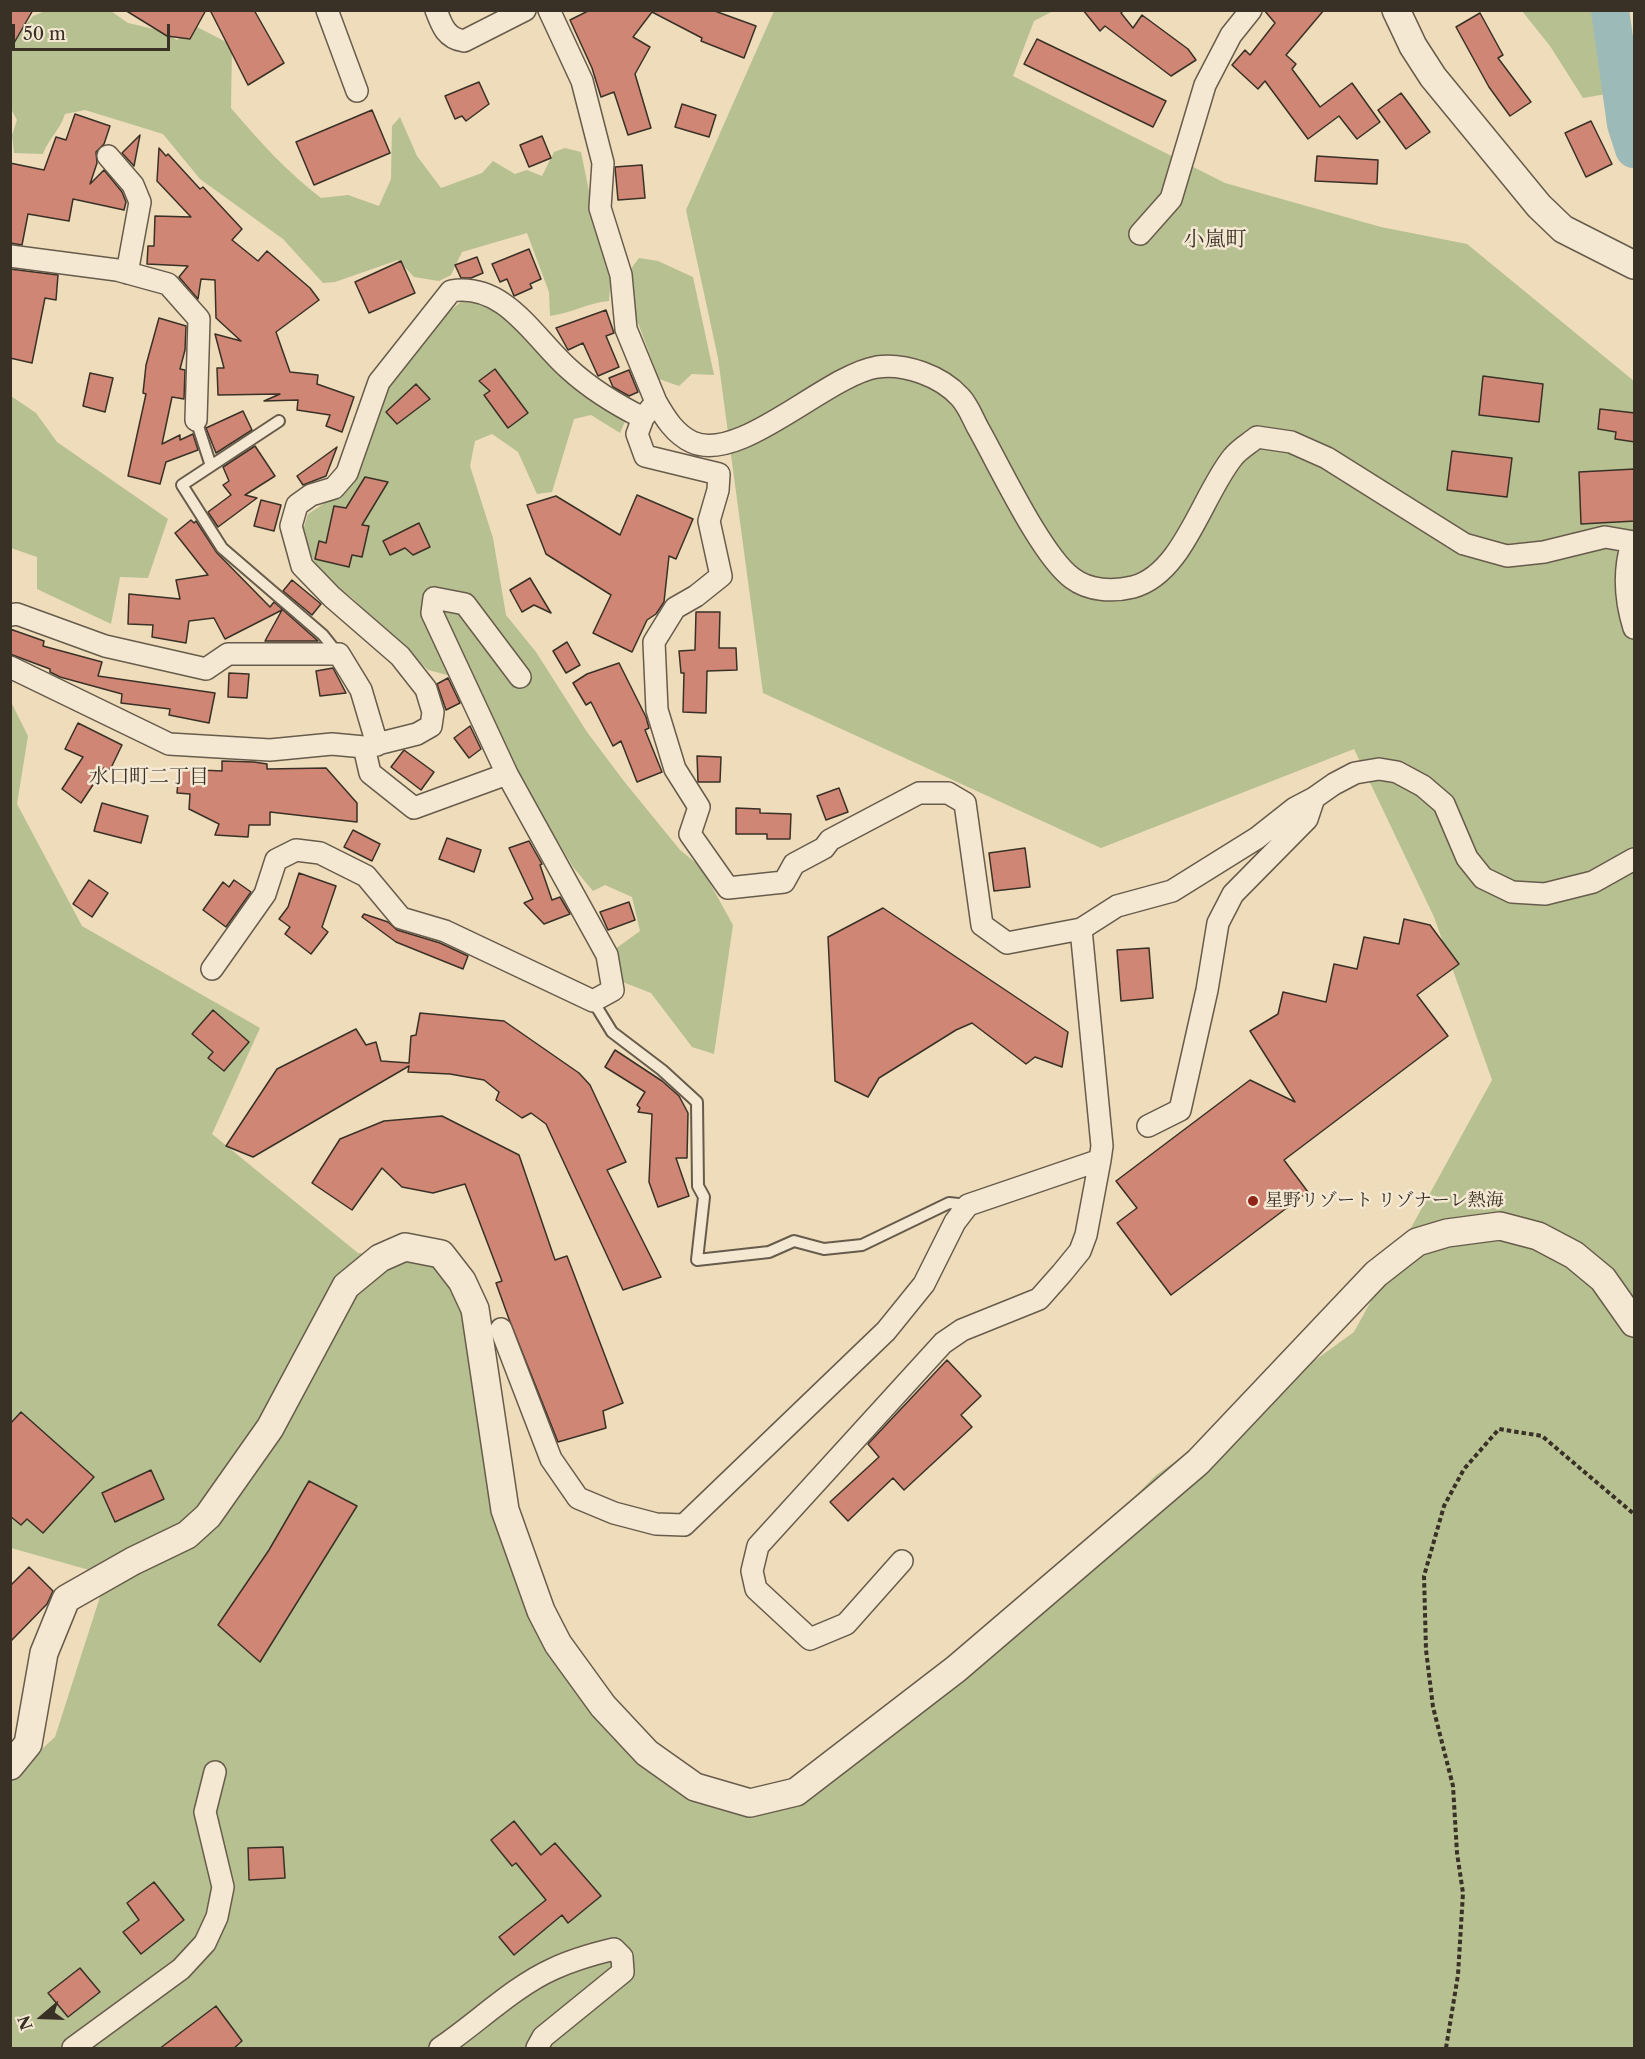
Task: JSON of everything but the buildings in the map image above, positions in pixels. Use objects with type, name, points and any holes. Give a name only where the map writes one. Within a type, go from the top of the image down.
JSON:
[{"type":"street","points":[[327,10],[357,91]]},
{"type":"street","points":[[436,10],[443,30],[455,39],[464,41],[525,10]]},
{"type":"street","points":[[549,10],[582,81],[603,163],[600,208],[621,275],[626,329],[649,410],[637,434],[645,456],[719,474],[718,490],[709,521],[721,576],[696,596],[675,608],[659,633],[654,642],[654,684],[657,710],[675,769],[699,807],[690,834],[728,888],[784,882],[794,864],[879,814],[919,793],[948,793],[965,803],[982,925],[1007,943],[1081,929],[1117,906],[1172,891],[1257,838],[1295,808],[1334,784],[1355,773],[1379,769],[1397,772],[1423,786],[1444,804],[1467,858],[1483,878],[1512,892],[1545,894],[1593,882],[1635,859]]},
{"type":"street","points":[[1140,234],[1171,199],[1205,85],[1231,35],[1251,10]]},
{"type":"street","points":[[1396,10],[1413,46],[1433,77],[1539,206],[1563,229],[1635,265]]},
{"type":"street","points":[[108,156],[133,185],[140,202],[127,273]]},
{"type":"street","points":[[10,256],[127,273],[168,284],[199,320],[196,420]]},
{"type":"street","points":[[10,667],[169,744],[270,750],[332,744],[370,746],[417,734],[431,726],[433,712],[426,689],[400,656],[332,597],[302,566],[291,526],[297,505],[311,495],[334,488],[347,473],[380,382],[451,291],[468,288],[491,296],[514,311],[568,369],[605,399],[649,410],[694,443],[726,444],[761,430],[803,401],[846,379],[877,367],[909,369],[936,379],[961,397],[1051,556],[1072,578],[1098,590],[1134,587],[1167,567],[1233,456],[1257,437],[1290,442],[1327,458],[1464,544],[1507,556],[1544,552],[1605,537],[1633,542],[1625,564],[1627,607],[1635,628]]},
{"type":"street","points":[[212,969],[265,894],[276,860],[296,850],[321,853],[366,876],[401,918],[445,931],[593,1001],[613,990],[607,955],[507,774],[432,613],[434,598],[465,603],[520,677]]},
{"type":"street","points":[[10,615],[18,614],[105,646],[206,669],[228,654],[339,654],[361,690],[370,746],[370,773],[414,808],[507,774]]},
{"type":"street","points":[[1148,1126],[1180,1110],[1207,990],[1218,923],[1233,894],[1307,819],[1314,798]]},
{"type":"street","points":[[902,1561],[846,1624],[810,1639],[756,1589],[752,1571],[758,1546],[943,1343],[962,1330],[1039,1299],[1080,1251],[1086,1235],[1102,1146],[1081,929]]},
{"type":"street","points":[[501,1329],[551,1459],[578,1498],[614,1513],[656,1524],[684,1525],[886,1331],[924,1284],[955,1222],[968,1205],[1100,1160]]},
{"type":"street","points":[[10,1767],[28,1744],[44,1653],[66,1599],[133,1560],[187,1535],[208,1516],[270,1428],[346,1286],[380,1258],[405,1246],[441,1254],[462,1281],[475,1309],[505,1510],[541,1611],[558,1644],[603,1706],[647,1753],[695,1787],[750,1803],[796,1792],[956,1669],[1198,1462],[1376,1274],[1417,1242],[1448,1233],[1500,1226],[1538,1236],[1574,1255],[1602,1279],[1635,1323]]},
{"type":"street","points":[[73,2049],[181,1969],[205,1943],[217,1917],[223,1887],[205,1812],[215,1772]]},
{"type":"street","points":[[440,2049],[518,1990],[551,1969],[588,1955],[614,1949],[622,1957],[623,1972],[543,2037],[537,2049]]},
{"type":"lane","points":[[196,420],[211,466]]},
{"type":"lane","points":[[279,421],[182,485],[222,548],[323,635],[339,654]]},
{"type":"lane","points":[[593,1001],[612,1032],[662,1070],[697,1102],[698,1186],[704,1197],[697,1260],[768,1252],[794,1240],[824,1249],[862,1245],[949,1203],[968,1205]]},
{"type":"path","points":[[1446,2049],[1458,1975],[1463,1893],[1457,1853],[1453,1786],[1433,1707],[1426,1650],[1424,1576],[1444,1506],[1464,1469],[1499,1429],[1542,1436],[1635,1514]]},
{"type":"green space","points":[[45,11],[111,11],[128,23],[162,31],[177,40],[197,27],[232,45],[231,108],[274,156],[321,198],[348,195],[379,206],[391,179],[392,126],[400,117],[417,156],[441,188],[482,173],[493,161],[515,174],[527,170],[542,176],[554,152],[565,148],[581,152],[600,244],[611,277],[609,301],[550,316],[549,292],[527,233],[462,252],[451,275],[439,281],[414,277],[398,260],[335,282],[323,283],[283,239],[200,179],[163,134],[85,110],[65,114],[43,154],[14,153],[12,135],[17,120],[11,109],[10,30],[20,32],[33,16]]},
{"type":"green space","points":[[774,11],[1053,11],[1034,21],[1013,76],[1225,183],[1381,227],[1467,244],[1634,381],[1634,2048],[11,2048],[10,1778],[55,1737],[107,1575],[11,1548],[11,702],[28,736],[17,804],[82,926],[260,1028],[212,1134],[358,1253],[428,1260],[457,1288],[519,1591],[597,1713],[690,1789],[781,1808],[934,1701],[1155,1476],[1354,1332],[1492,1080],[1434,917],[1354,749],[1101,848],[763,693],[718,358],[686,210]]},
{"type":"green space","points":[[1522,11],[1613,11],[1619,74],[1606,94],[1583,98],[1550,46]]},
{"type":"green space","points":[[639,258],[658,261],[693,277],[714,375],[692,374],[679,386],[659,379],[626,291],[630,270]]},
{"type":"green space","points":[[461,302],[491,303],[560,376],[627,417],[620,433],[591,415],[574,419],[552,492],[537,494],[518,452],[492,434],[475,441],[470,466],[493,538],[506,615],[536,652],[587,732],[623,780],[680,850],[701,867],[733,925],[714,1054],[692,1047],[651,993],[620,981],[607,955],[640,931],[632,897],[605,885],[593,891],[573,867],[459,678],[428,670],[351,597],[326,581],[302,533],[308,514],[343,491],[370,422],[397,372],[444,316]]},
{"type":"green space","points":[[11,396],[36,413],[57,442],[168,519],[148,578],[120,577],[111,624],[37,589],[37,557],[11,548]]},
{"type":"waterway","points":[[1610,10],[1626,124],[1634,149]]},
{"type":"place","name":"星野リゾート リゾナーレ熱海","points":[[1253,1201]]},
{"type":"district","name":"小嵐町","points":[[1215,240]]},
{"type":"district","name":"水口町二丁目","points":[[149,777]]}]
